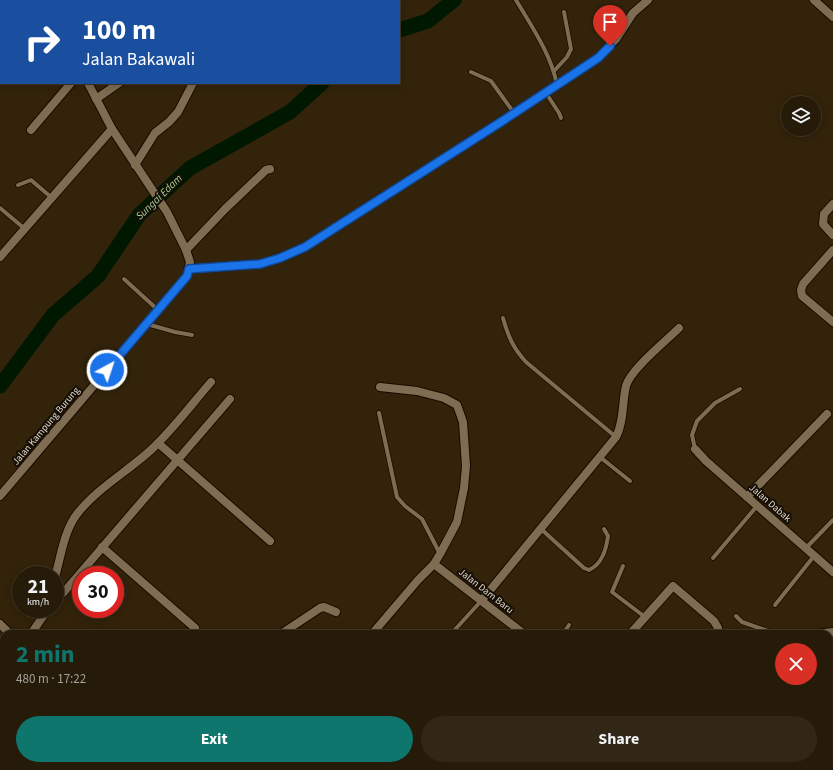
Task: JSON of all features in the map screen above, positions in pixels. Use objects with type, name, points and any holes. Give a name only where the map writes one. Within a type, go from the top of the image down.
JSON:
[{"type":"street","points":[[88,84],[112,129],[167,212],[186,250],[190,262],[189,269],[260,264],[280,258],[305,247],[546,93],[604,52],[633,13],[648,0]]},
{"type":"street","points":[[817,2],[833,16]]},
{"type":"street","points":[[31,130],[70,84]]},
{"type":"street","points":[[96,99],[118,84]]},
{"type":"street","points":[[135,165],[155,133],[169,122],[178,112],[192,84]]},
{"type":"street","points":[[0,257],[112,129]]},
{"type":"street","points":[[186,250],[224,209],[266,170],[270,169]]},
{"type":"street","points":[[833,204],[824,214],[823,224],[833,235]]},
{"type":"street","points":[[833,250],[803,284],[801,290],[802,296],[833,322]]},
{"type":"street","name":"Jalan Kampung Burung","points":[[0,496],[187,276],[189,269]]},
{"type":"street","points":[[482,600],[616,437],[620,430],[626,385],[632,375],[680,328]]},
{"type":"street","points":[[58,566],[63,546],[77,514],[91,499],[158,443],[211,382]]},
{"type":"street","points":[[375,630],[418,580],[434,564],[440,554],[457,522],[464,488],[466,466],[461,414],[457,405],[444,398],[416,391],[380,387]]},
{"type":"street","points":[[64,592],[230,399]]},
{"type":"street","points":[[747,497],[827,414]]},
{"type":"street","points":[[158,443],[270,541]]},
{"type":"street","name":"Jalan Dabak","points":[[695,449],[706,461],[833,572]]},
{"type":"street","points":[[102,547],[195,628]]},
{"type":"street","name":"Jalan Dam Baru","points":[[434,564],[519,630]]},
{"type":"street","points":[[633,630],[673,586],[714,621],[718,630]]},
{"type":"street","points":[[287,630],[320,608],[324,607],[336,612]]},
{"type":"street","points":[[35,630],[42,618]]},
{"type":"lane","points":[[516,0],[541,43],[554,71],[557,85]]},
{"type":"lane","points":[[554,71],[567,57],[571,49],[564,12]]},
{"type":"lane","points":[[471,72],[491,81],[514,114]]},
{"type":"lane","points":[[546,93],[561,118]]},
{"type":"lane","points":[[18,185],[31,180],[52,198]]},
{"type":"lane","points":[[0,208],[25,229]]},
{"type":"lane","points":[[124,279],[158,310]]},
{"type":"lane","points":[[503,318],[508,336],[515,350],[526,362],[616,437]]},
{"type":"lane","points":[[146,324],[192,335]]},
{"type":"lane","points":[[695,449],[692,435],[697,420],[715,402],[740,389]]},
{"type":"lane","points":[[379,413],[397,497],[399,501],[422,519],[440,554]]},
{"type":"lane","points":[[600,457],[630,481]]},
{"type":"lane","points":[[713,558],[757,506]]},
{"type":"lane","points":[[806,548],[833,520]]},
{"type":"lane","points":[[540,529],[584,568],[589,570],[596,567],[603,556],[608,536],[604,530]]},
{"type":"lane","points":[[775,605],[814,556]]},
{"type":"lane","points":[[623,566],[612,592],[645,616]]},
{"type":"lane","points":[[455,630],[482,600]]},
{"type":"lane","points":[[736,616],[742,622],[765,630]]},
{"type":"lane","points":[[566,630],[570,625]]},
{"type":"waterway","name":"Sungai Edam","points":[[400,30],[428,21],[454,0]]},
{"type":"waterway","name":"Sungai Edam","points":[[0,386],[53,315],[98,276],[139,215],[190,168],[290,112],[321,84]]},
{"type":"route","points":[[107,370],[187,276],[189,269],[260,264],[280,258],[305,247],[504,120],[598,58],[610,46]]}]
